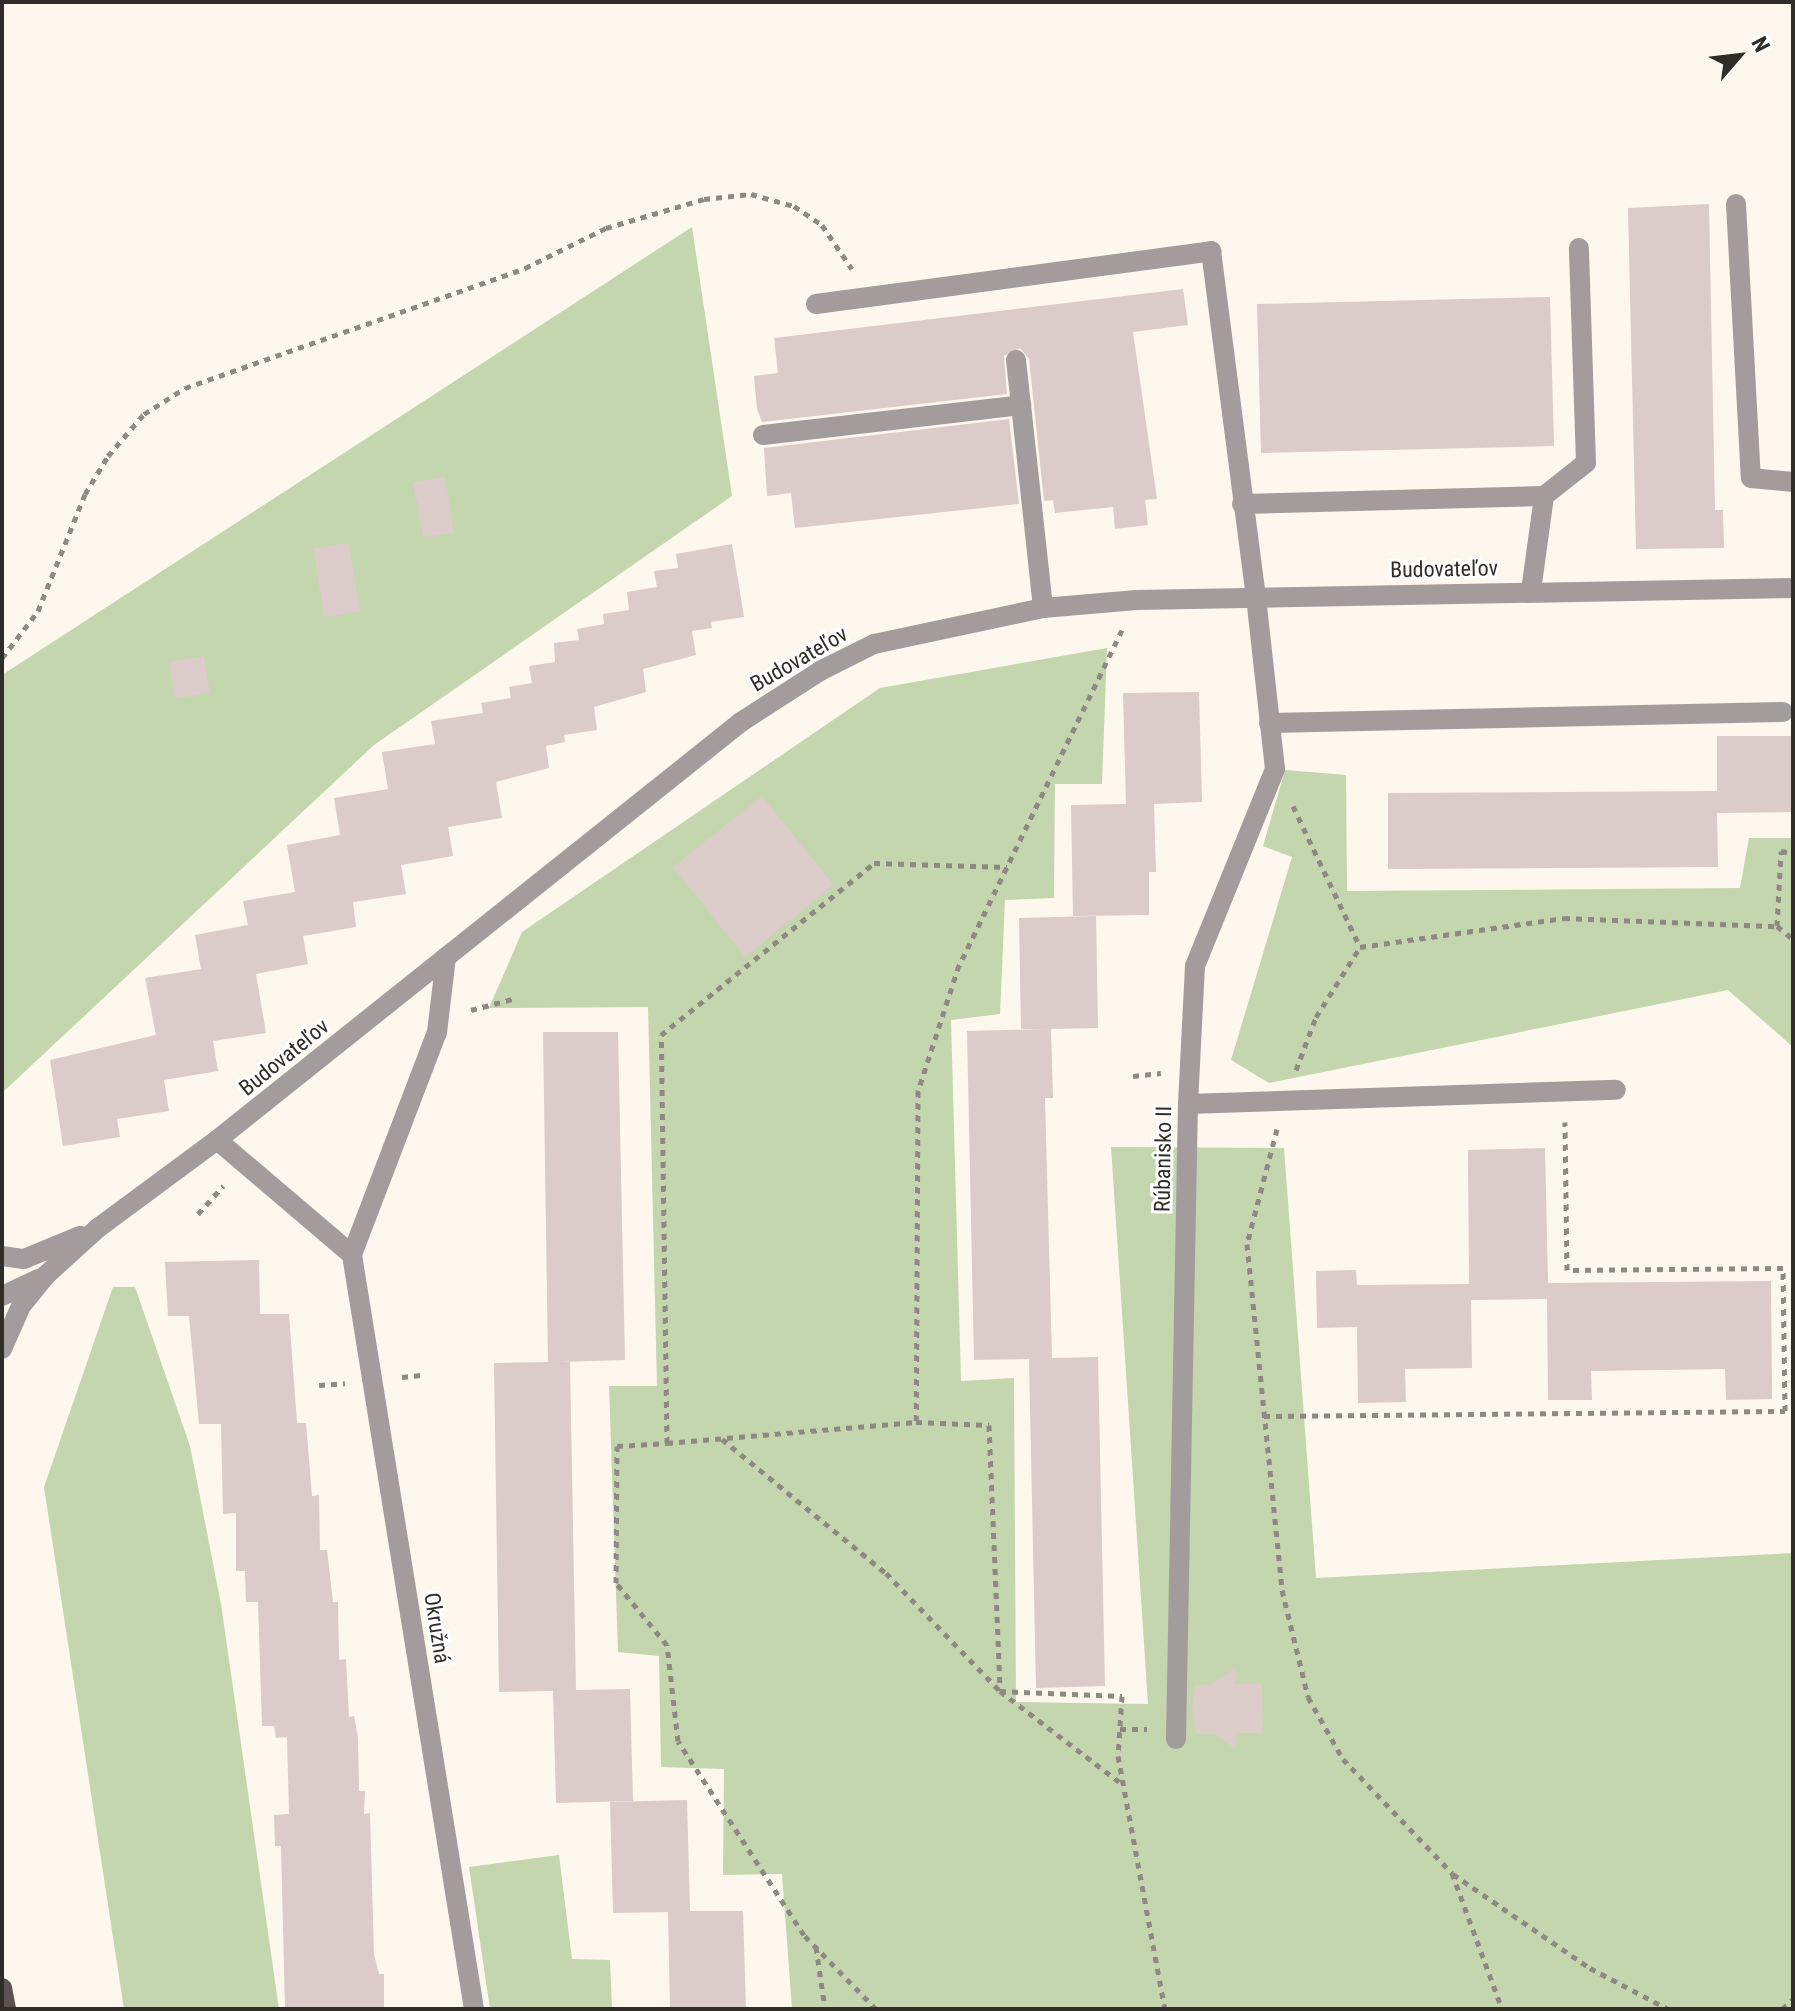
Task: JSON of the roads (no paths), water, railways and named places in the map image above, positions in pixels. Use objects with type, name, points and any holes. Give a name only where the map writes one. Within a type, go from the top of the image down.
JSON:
[{"type":"main road","points":[[2,1988],[6,2009]]},
{"type":"street","points":[[1736,204],[1751,478],[1793,482]]},
{"type":"street","points":[[1242,504],[1544,496],[1586,463],[1579,248]]},
{"type":"street","name":"Rúbanisko II","points":[[816,304],[1211,251],[1275,769],[1195,966],[1188,1104],[1176,1739]]},
{"type":"street","points":[[1016,360],[1043,608]]},
{"type":"street","points":[[763,435],[1021,405]]},
{"type":"street","points":[[1531,591],[1544,496]]},
{"type":"street","name":"Budovateľov","points":[[2,1349],[21,1306],[45,1276],[98,1228],[217,1140],[741,722],[820,671],[874,644],[1043,608],[1137,600],[1793,588]]},
{"type":"street","points":[[1269,723],[1783,712]]},
{"type":"street","points":[[217,1140],[352,1255],[437,1032],[446,957]]},
{"type":"street","points":[[1188,1104],[1284,1105],[1616,1090]]},
{"type":"street","name":"Budovateľov","points":[[2,1256],[24,1259],[98,1228]]},
{"type":"street","name":"Okružná","points":[[352,1255],[474,2009]]},
{"type":"street","name":"Budovateľov","points":[[2,1296],[45,1276]]}]
